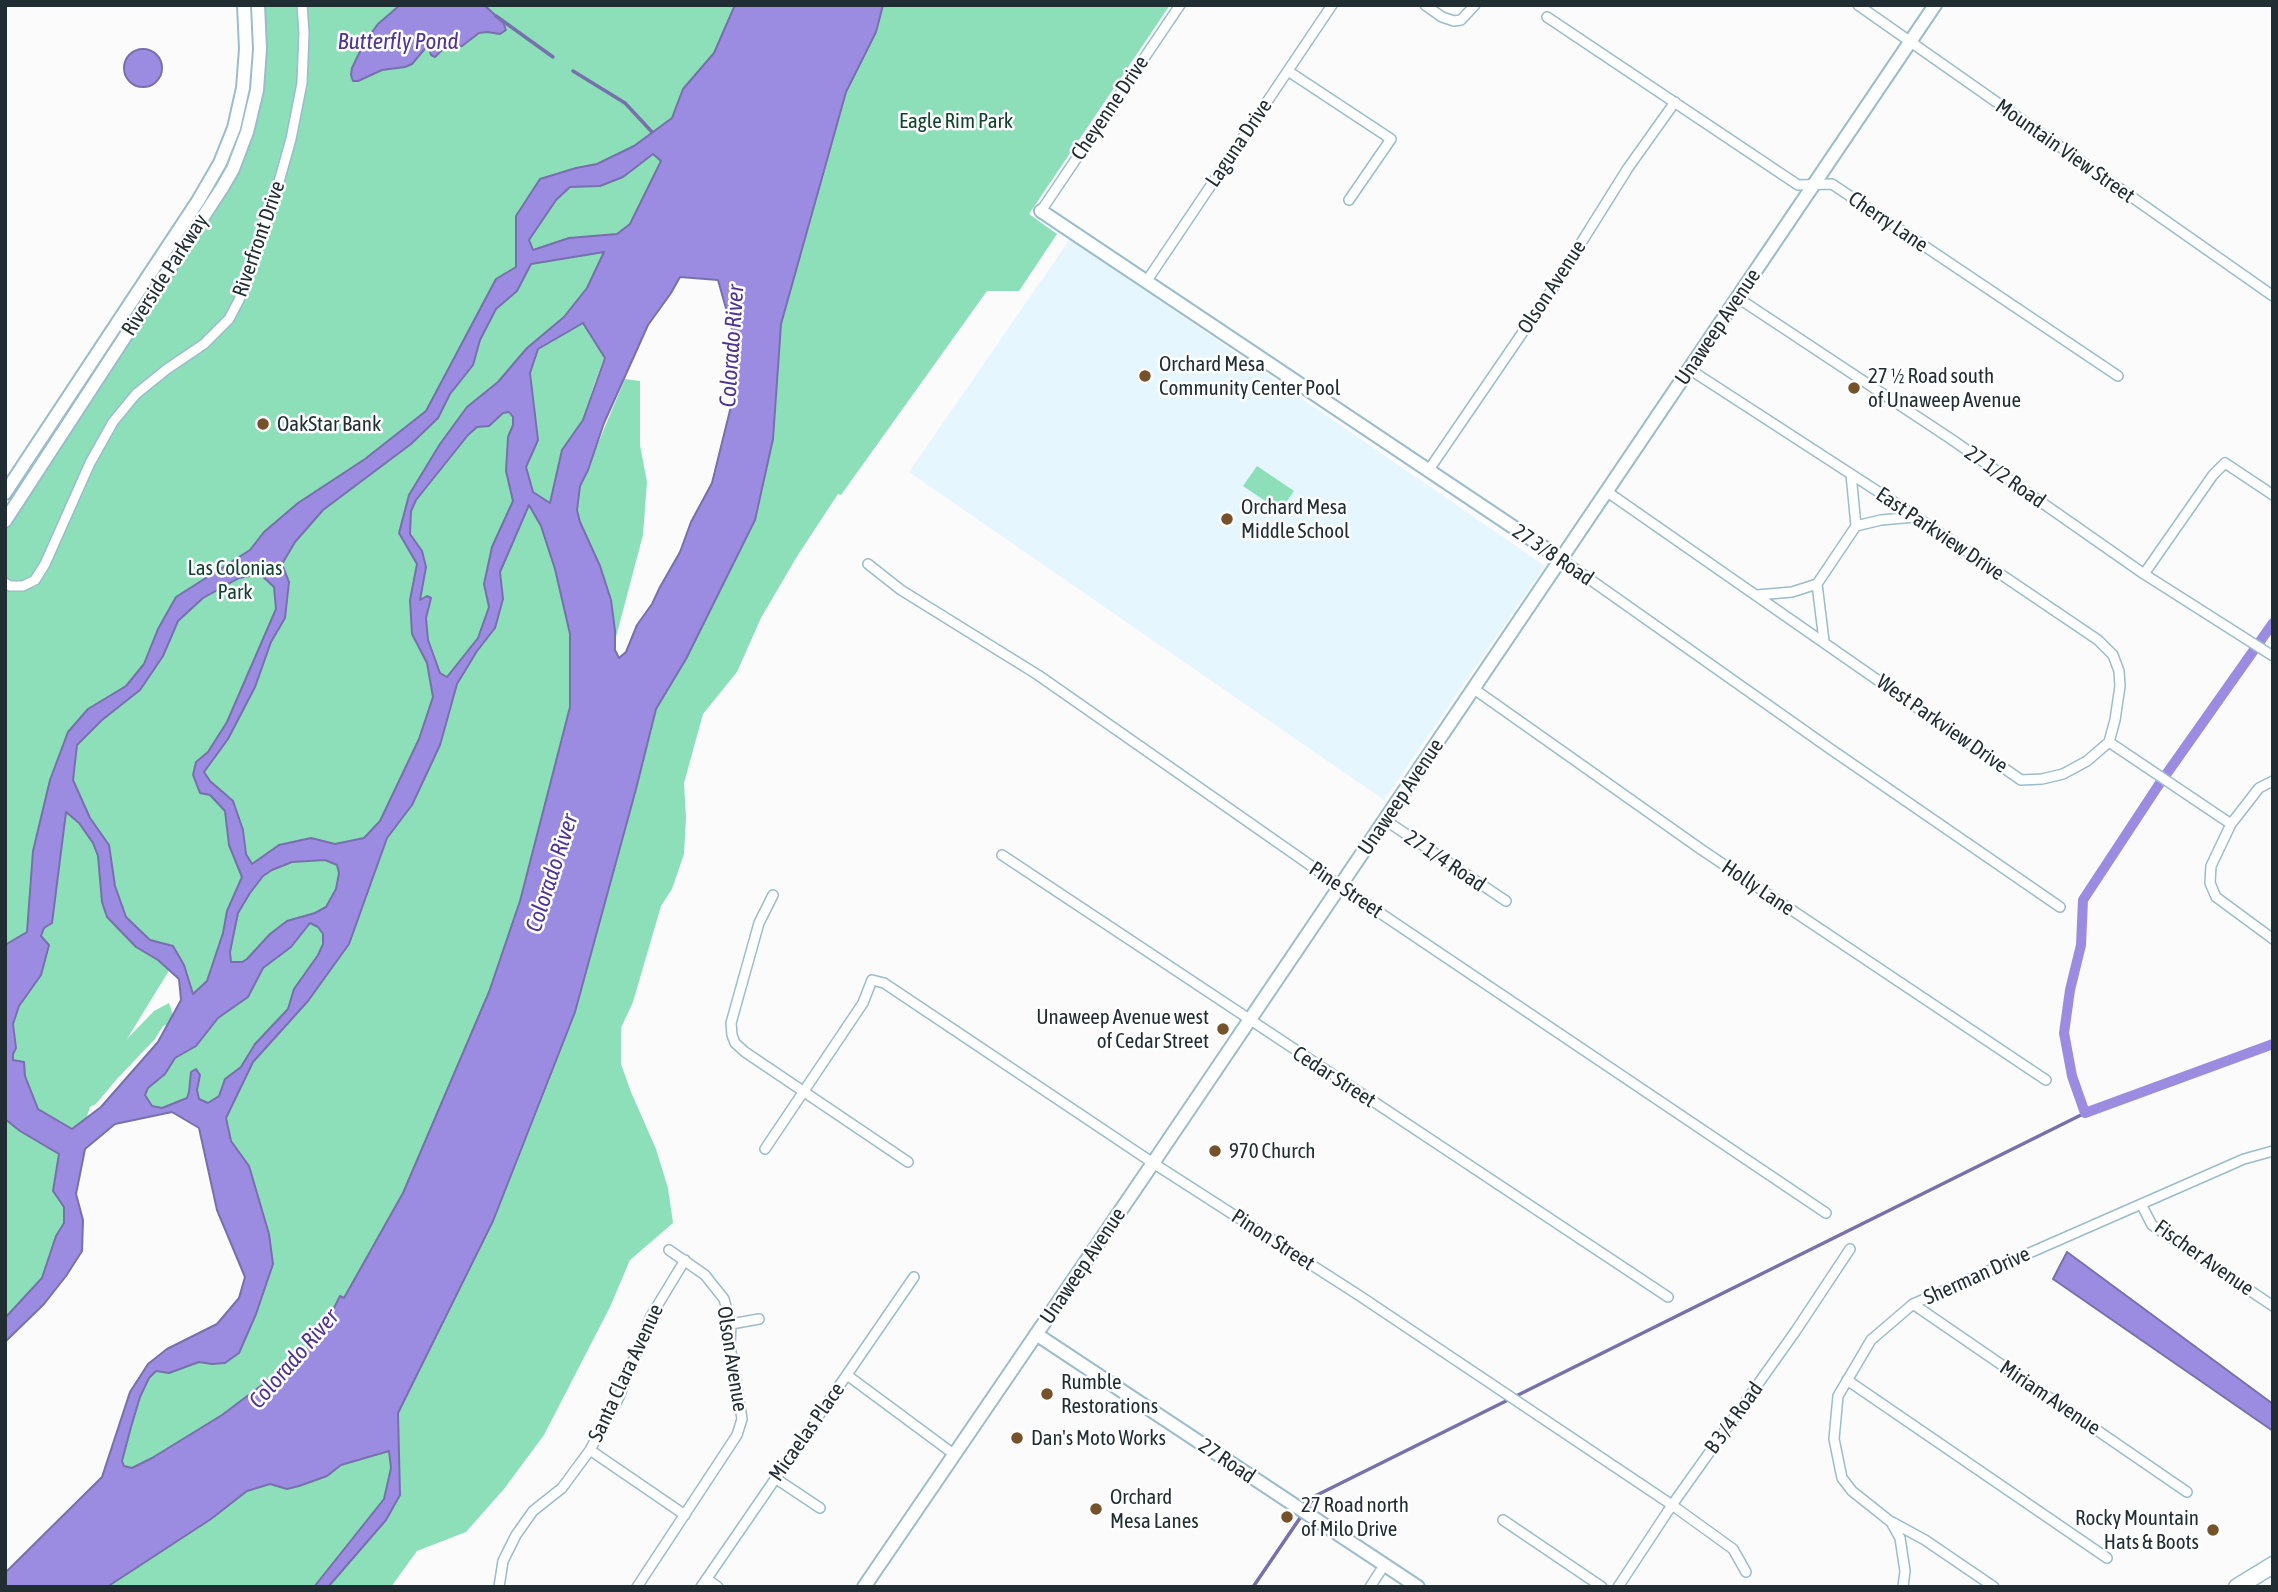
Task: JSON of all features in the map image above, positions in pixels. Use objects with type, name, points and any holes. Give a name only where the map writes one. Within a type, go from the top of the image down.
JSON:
[{"type":"highway","points":[[2237,1587],[2273,1565]]},
{"type":"main road","name":"Riverside Parkway","points":[[5,493],[198,201],[220,163],[234,128],[246,70],[244,5]]},
{"type":"main road","name":"Riverside Parkway","points":[[5,521],[233,169],[247,132],[257,90],[260,49],[258,5]]},
{"type":"main road","name":"Unaweep Avenue","points":[[869,1585],[954,1455],[1936,5]]},
{"type":"main road","name":"27 3/8 Road","points":[[1041,211],[1561,559]]},
{"type":"main road","name":"27 Road","points":[[1036,1334],[1418,1587]]},
{"type":"street","name":"Riverfront Drive","points":[[5,583],[10,586],[23,586],[35,580],[45,564],[90,463],[113,422],[136,394],[204,344],[229,319],[239,300],[291,139],[302,83],[302,5]]},
{"type":"street","name":"Cheyenne Drive","points":[[1041,211],[1180,5]]},
{"type":"street","name":"Laguna Drive","points":[[1146,282],[1332,5]]},
{"type":"street","points":[[1425,5],[1441,17],[1454,21],[1461,20],[1475,5]]},
{"type":"street","name":"Mountain View Street","points":[[1858,5],[2273,296]]},
{"type":"street","name":"Cherry Lane","points":[[1547,17],[1798,185],[1832,184],[2118,376]]},
{"type":"street","points":[[1288,71],[1391,139],[1349,200]]},
{"type":"street","name":"Olson Avenue","points":[[1428,471],[1551,291],[1628,168],[1675,102]]},
{"type":"street","name":"27 1/2 Road","points":[[1738,298],[1951,439],[2144,574],[2273,656]]},
{"type":"street","name":"East Parkview Drive","points":[[1689,369],[2098,640],[2113,655],[2119,671],[2120,685],[2109,742]]},
{"type":"street","points":[[2144,574],[2206,484],[2225,463],[2273,495]]},
{"type":"street","points":[[1757,595],[1792,592],[1817,584],[1856,526],[1851,474]]},
{"type":"street","name":"West Parkview Drive","points":[[1606,491],[2021,780],[2063,774],[2087,761],[2109,742]]},
{"type":"street","points":[[1856,526],[1881,520],[1915,517]]},
{"type":"street","name":"27 3/8 Road","points":[[1561,559],[2060,907]]},
{"type":"street","name":"Pine Street","points":[[868,564],[901,590],[1038,675],[1340,886],[1826,1213]]},
{"type":"street","points":[[1817,584],[1824,641]]},
{"type":"street","name":"Holly Lane","points":[[1474,689],[1702,850],[2046,1080]]},
{"type":"street","points":[[2109,742],[2231,824]]},
{"type":"street","points":[[2273,781],[2259,788],[2231,824],[2211,866],[2210,883],[2216,897],[2273,939]]},
{"type":"street","name":"27 1/4 Road","points":[[1385,820],[1506,901]]},
{"type":"street","name":"Cedar Street","points":[[1002,855],[1668,1297]]},
{"type":"street","points":[[774,895],[764,909],[759,923],[731,1023],[735,1043],[908,1162]]},
{"type":"street","name":"Pinon Street","points":[[804,1092],[863,1003],[872,980],[884,983],[1672,1505],[1733,1549],[1746,1572]]},
{"type":"street","points":[[765,1149],[804,1092]]},
{"type":"street","name":"Sherman Drive","points":[[1994,1587],[1925,1540],[1891,1522],[1852,1492],[1842,1478],[1835,1439],[1838,1396],[1871,1340],[1913,1304],[2244,1159],[2273,1151]]},
{"type":"street","name":"Fischer Avenue","points":[[2141,1204],[2152,1225],[2273,1306]]},
{"type":"street","name":"B 3/4 Road","points":[[1618,1587],[1672,1505],[1796,1332],[1850,1249]]},
{"type":"street","name":"Olson Avenue","points":[[637,1587],[737,1436],[742,1419],[730,1346],[731,1324],[724,1298],[705,1275],[669,1250]]},
{"type":"street","name":"Santa Clara Avenue","points":[[499,1587],[503,1561],[516,1535],[533,1511],[562,1488],[590,1450],[620,1398],[650,1316],[685,1260]]},
{"type":"street","name":"Micaelas Place","points":[[704,1583],[915,1277]]},
{"type":"street","name":"Miriam Avenue","points":[[1913,1304],[2188,1492]]},
{"type":"street","points":[[731,1324],[759,1318]]},
{"type":"street","points":[[847,1375],[954,1455]]},
{"type":"street","points":[[1847,1380],[2107,1558]]},
{"type":"street","points":[[590,1450],[685,1515]]},
{"type":"street","points":[[775,1478],[820,1508]]},
{"type":"street","points":[[1503,1520],[1602,1587]]},
{"type":"street","points":[[1891,1522],[1900,1538],[1905,1571],[1903,1587]]},
{"type":"street","points":[[1370,1587],[1385,1564]]},
{"type":"street","points":[[704,1583],[718,1587]]},
{"type":"shaded area","name":"Orchard Mesa Middle School","points":[[1070,239],[1545,566],[1384,800],[909,472]]},
{"type":"green space","name":"Las Colonias Park","points":[[261,5],[735,5],[583,420],[562,450],[550,503],[533,493],[528,475],[520,485],[492,547],[484,584],[489,607],[478,638],[447,678],[440,673],[439,667],[431,683],[433,697],[419,739],[380,821],[364,838],[335,844],[311,838],[239,885],[227,911],[223,933],[207,981],[193,994],[184,965],[178,956],[127,1039],[154,1011],[169,1003],[173,1015],[155,1039],[96,1104],[90,1107],[68,1176],[64,1223],[56,1236],[42,1278],[5,1318],[5,530],[125,346],[251,134],[265,75],[265,32]]},
{"type":"green space","name":"Eagle Rim Park","points":[[883,5],[1170,5],[1029,214],[1057,234],[1019,291],[987,291],[841,495],[838,494],[761,618],[737,672],[703,714],[684,783],[684,854],[672,889],[661,906],[633,1002],[621,1028],[621,1064],[656,1149],[668,1188],[673,1223],[630,1260],[610,1307],[544,1435],[504,1489],[466,1532],[417,1551],[391,1587],[328,1587],[400,1495],[398,1413],[493,1221],[575,1012],[656,709],[686,659],[755,520],[773,439],[781,325],[846,92],[876,32]]},
{"type":"green space","points":[[625,379],[640,381],[640,445],[647,482],[643,535],[615,641],[611,600],[577,510],[580,486]]},
{"type":"green space","points":[[1257,466],[1294,491],[1280,511],[1243,486]]},
{"type":"green space","points":[[529,504],[541,526],[555,569],[570,635],[570,707],[520,901],[489,992],[403,1193],[344,1298],[340,1296],[328,1320],[311,1344],[294,1361],[222,1415],[152,1458],[131,1468],[124,1466],[122,1461],[131,1427],[140,1396],[149,1378],[156,1371],[169,1373],[199,1362],[212,1364],[273,1264],[269,1234],[249,1166],[231,1141],[226,1118],[253,1062],[308,1001],[360,910],[387,838],[412,805],[440,745],[457,684],[495,628],[503,599],[500,572]]},
{"type":"green space","points":[[325,860],[337,865],[339,873],[336,889],[326,907],[287,921],[270,934],[247,959],[231,962],[229,957],[238,913],[263,876],[296,861]]},
{"type":"green space","points":[[310,923],[323,934],[321,949],[294,989],[288,1009],[255,1044],[241,1067],[223,1083],[219,1096],[208,1103],[199,1099],[197,1090],[200,1075],[187,1098],[162,1108],[152,1106],[145,1094],[148,1088],[165,1074],[175,1058],[196,1046],[218,1018],[248,997],[263,968],[291,947]]},
{"type":"green space","points":[[389,1451],[391,1468],[384,1499],[314,1587],[107,1587],[211,1519],[247,1491],[271,1484],[287,1489],[299,1486],[327,1476],[341,1465]]},
{"type":"water","name":"Butterfly Pond","points":[[400,5],[484,5],[503,22],[506,30],[500,34],[479,33],[462,46],[442,50],[435,57],[431,55],[428,45],[412,64],[382,70],[353,81],[352,68],[364,43],[378,24]]},
{"type":"water","name":"Colorado River","points":[[735,5],[883,5],[876,32],[846,92],[781,324],[773,439],[755,520],[686,659],[656,709],[575,1012],[493,1221],[398,1413],[400,1495],[386,1520],[328,1587],[314,1587],[384,1499],[391,1468],[389,1451],[341,1465],[327,1476],[299,1486],[287,1489],[270,1484],[247,1491],[211,1519],[107,1587],[5,1587],[5,1573],[102,1477],[130,1392],[148,1364],[167,1349],[217,1324],[239,1298],[245,1277],[217,1210],[199,1128],[172,1112],[115,1124],[85,1149],[76,1194],[83,1220],[82,1251],[44,1304],[5,1342],[5,1318],[42,1278],[56,1236],[64,1223],[64,1207],[53,1191],[59,1154],[5,1119],[5,945],[27,932],[33,851],[50,780],[68,732],[88,709],[126,686],[144,664],[158,629],[176,597],[250,550],[264,532],[298,503],[365,459],[426,411],[496,279],[516,267],[516,216],[540,179],[597,164],[634,146],[672,118],[683,89],[714,53]],"holes":[[[653,154],[661,161],[630,224],[617,234],[569,238],[533,250],[529,240],[556,200],[570,187],[600,186],[623,177]],[[604,252],[587,288],[564,317],[527,348],[498,382],[467,407],[440,444],[409,495],[399,533],[417,564],[410,600],[412,634],[427,663],[433,697],[419,739],[380,821],[364,838],[335,844],[311,838],[279,845],[252,864],[246,854],[243,830],[233,801],[210,781],[204,772],[228,739],[255,687],[271,642],[285,618],[289,582],[282,564],[295,542],[323,510],[411,444],[438,418],[450,394],[473,365],[480,340],[496,309],[517,291],[531,264]],[[680,277],[718,280],[736,344],[738,378],[712,483],[691,522],[680,552],[652,604],[637,625],[626,652],[619,658],[615,650],[611,600],[577,510],[580,486],[604,423],[648,325]],[[583,323],[605,358],[583,420],[562,450],[550,503],[533,492],[526,467],[538,440],[530,373],[538,349]],[[509,412],[513,417],[508,437],[506,471],[513,501],[492,547],[484,584],[489,607],[478,638],[447,677],[440,673],[428,640],[426,618],[431,598],[427,596],[420,600],[426,567],[422,551],[410,534],[411,511],[416,500],[477,427],[489,426],[503,413]],[[529,505],[541,526],[555,569],[570,634],[570,707],[520,901],[489,992],[403,1193],[344,1298],[340,1296],[328,1320],[311,1344],[294,1361],[222,1415],[152,1458],[132,1468],[124,1466],[122,1461],[140,1397],[149,1378],[156,1371],[169,1373],[199,1362],[225,1363],[239,1353],[273,1264],[269,1234],[249,1166],[231,1141],[226,1118],[253,1062],[308,1001],[349,944],[387,838],[412,805],[440,745],[457,684],[495,628],[503,599],[500,572]],[[260,574],[274,587],[276,609],[227,722],[208,752],[196,762],[193,775],[200,793],[210,795],[225,811],[229,845],[242,877],[227,911],[223,933],[207,981],[193,994],[184,965],[173,946],[150,940],[126,917],[115,886],[109,845],[90,818],[73,780],[77,745],[102,720],[140,690],[163,656],[178,621],[203,598],[239,578]],[[66,812],[79,823],[93,843],[98,856],[102,902],[107,917],[136,947],[158,960],[179,979],[181,1000],[158,1042],[101,1107],[72,1129],[38,1109],[25,1076],[24,1062],[13,1060],[16,1048],[13,1024],[19,1006],[41,975],[49,945],[41,936],[44,928],[52,923]],[[325,860],[337,865],[339,873],[336,889],[326,907],[287,921],[270,934],[247,959],[231,962],[230,952],[238,913],[263,876],[292,862]],[[310,923],[318,927],[323,934],[323,944],[294,989],[288,1009],[255,1044],[241,1067],[225,1079],[219,1096],[208,1103],[199,1099],[197,1090],[200,1075],[196,1069],[191,1072],[187,1098],[162,1108],[152,1106],[145,1095],[148,1088],[165,1074],[175,1058],[196,1046],[218,1018],[248,997],[263,968],[291,947]]]},
{"type":"water","points":[[143,49],[157,54],[162,68],[157,82],[143,87],[129,82],[124,68],[129,54]]},
{"type":"water","points":[[2067,1252],[2273,1404],[2273,1431],[2053,1279]]},
{"type":"waterway","points":[[496,16],[553,57]]},
{"type":"waterway","points":[[573,71],[625,103],[652,132]]},
{"type":"waterway","points":[[2273,623],[2158,786],[2083,900],[2081,945],[2070,990],[2064,1033],[2072,1076],[2085,1113],[2273,1044]]},
{"type":"waterway","points":[[1253,1587],[1315,1496],[2085,1113]]},
{"type":"place","name":"Orchard Mesa Community Center Pool","points":[[1145,376]]},
{"type":"place","name":"27 ½ Road south of Unaweep Avenue","points":[[1854,388]]},
{"type":"place","name":"OakStar Bank","points":[[263,424]]},
{"type":"place","name":"Orchard Mesa Middle School","points":[[1227,519]]},
{"type":"place","name":"Unaweep Avenue west of Cedar Street","points":[[1223,1029]]},
{"type":"place","name":"970 Church","points":[[1215,1151]]},
{"type":"place","name":"Rumble Restorations","points":[[1047,1394]]},
{"type":"place","name":"Dan's Moto Works","points":[[1017,1438]]},
{"type":"place","name":"Orchard Mesa Lanes","points":[[1096,1509]]},
{"type":"place","name":"27 Road north of Milo Drive","points":[[1287,1517]]},
{"type":"place","name":"Rocky Mountain Hats & Boots","points":[[2213,1530]]}]
